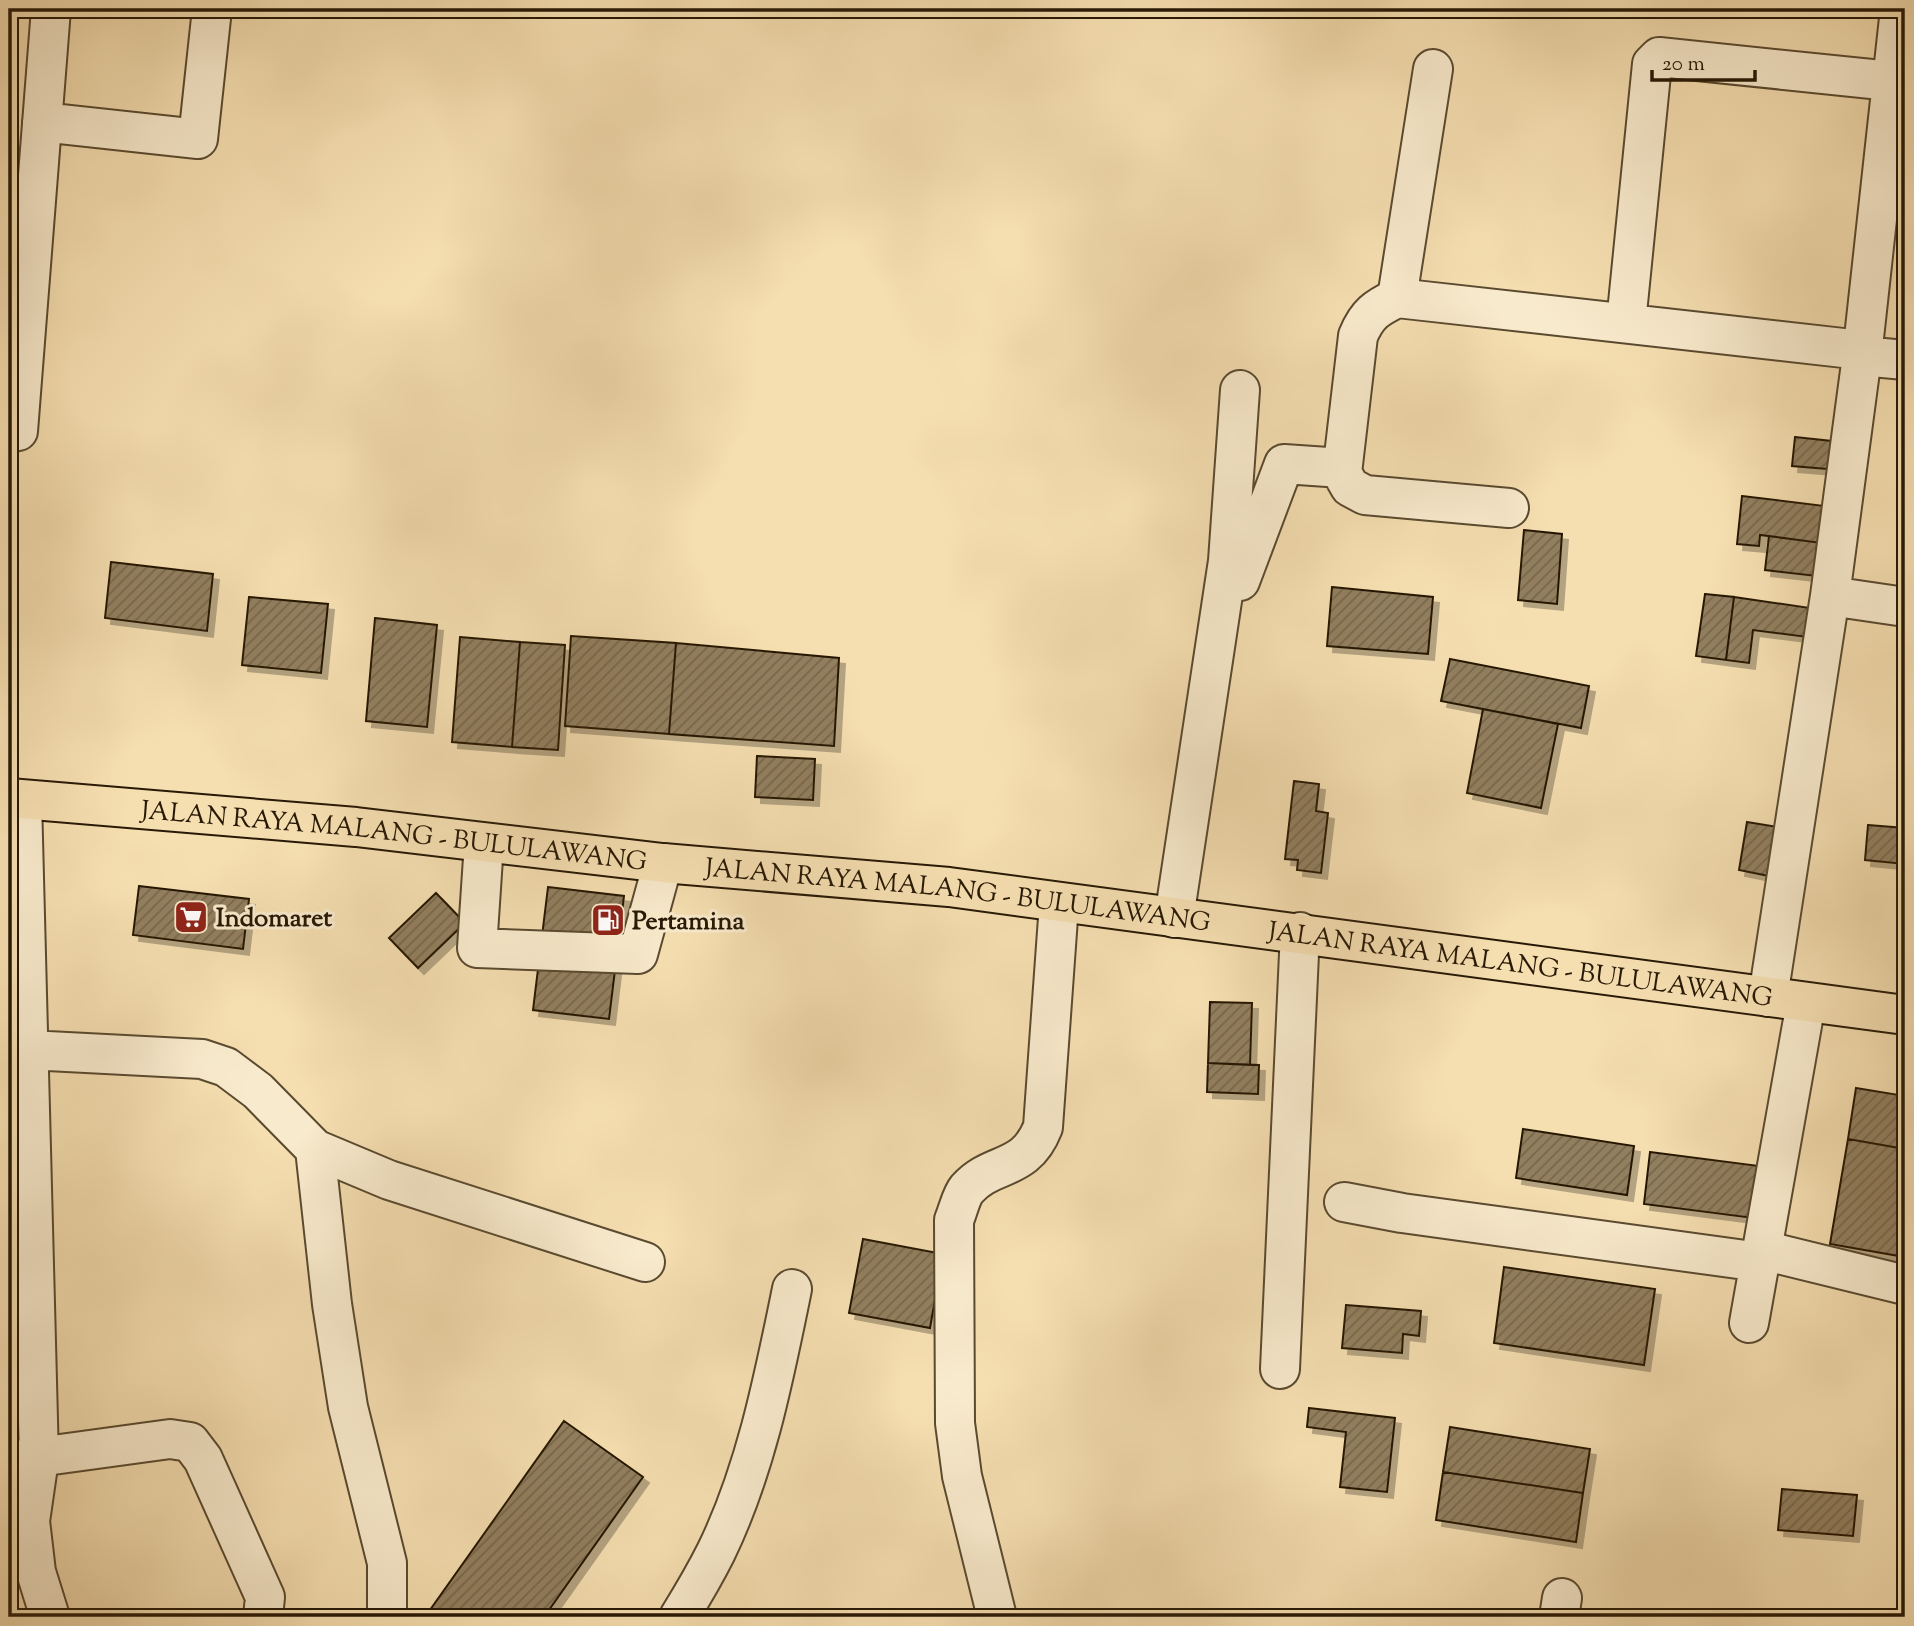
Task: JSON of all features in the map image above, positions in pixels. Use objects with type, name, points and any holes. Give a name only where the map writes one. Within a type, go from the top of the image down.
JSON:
[{"type":"main road","name":"JALAN RAYA MALANG - BULULAWANG","points":[[28,800],[356,827],[663,863],[949,887],[1059,904],[1300,932],[1905,1015]]},
{"type":"street","points":[[9,433],[18,431],[51,9]]},
{"type":"street","points":[[42,122],[198,139],[212,9]]},
{"type":"street","points":[[1768,997],[1830,596],[1895,94],[1900,9]]},
{"type":"street","points":[[1626,323],[1652,64],[1659,57],[1895,94]]},
{"type":"street","points":[[1397,298],[1433,69]]},
{"type":"street","points":[[1509,508],[1365,495],[1350,487],[1342,468],[1359,336],[1365,319],[1373,309],[1397,298],[1626,323],[1905,359]]},
{"type":"street","points":[[1174,918],[1228,561],[1240,390]]},
{"type":"street","points":[[1215,645],[1284,464],[1342,468]]},
{"type":"street","points":[[1830,596],[1905,607]]},
{"type":"street","points":[[28,800],[18,1049],[24,1460],[20,1507],[50,1617]]},
{"type":"street","points":[[484,843],[477,948],[638,954],[663,863]]},
{"type":"street","points":[[997,1617],[962,1476],[955,1423],[954,1220],[966,1190],[984,1177],[1021,1160],[1038,1141],[1043,1127],[1059,904]]},
{"type":"street","points":[[1280,1369],[1300,932]]},
{"type":"street","points":[[1749,1323],[1806,1003]]},
{"type":"street","points":[[18,1049],[202,1059],[226,1067],[258,1091],[315,1149],[389,1180],[645,1262]]},
{"type":"street","points":[[315,1149],[348,1408],[387,1563],[387,1610]]},
{"type":"street","points":[[1344,1202],[1402,1213],[1761,1256],[1905,1285]]},
{"type":"street","points":[[679,1617],[717,1551],[744,1480],[773,1384],[792,1289]]},
{"type":"street","points":[[24,1460],[170,1439],[190,1442],[203,1459],[265,1597],[263,1617]]},
{"type":"building","points":[[1795,437],[1841,442],[1839,470],[1792,466]]},
{"type":"building","points":[[1742,496],[1833,507],[1829,544],[1760,535],[1759,546],[1737,544]]},
{"type":"building","points":[[1524,530],[1562,534],[1557,604],[1518,600]]},
{"type":"building","points":[[1769,536],[1829,544],[1825,577],[1765,570]]},
{"type":"building","points":[[111,562],[213,574],[207,631],[105,618]]},
{"type":"building","points":[[1332,587],[1433,597],[1428,654],[1327,646]]},
{"type":"building","points":[[1705,594],[1734,597],[1726,660],[1696,656]]},
{"type":"building","points":[[249,597],[328,604],[321,673],[242,665]]},
{"type":"building","points":[[1734,597],[1810,608],[1807,637],[1753,630],[1749,663],[1726,660]]},
{"type":"building","points":[[375,618],[437,625],[427,727],[366,721]]},
{"type":"building","points":[[571,636],[676,643],[669,734],[565,726]]},
{"type":"building","points":[[460,637],[520,642],[512,747],[452,742]]},
{"type":"building","points":[[520,642],[565,645],[558,750],[512,747]]},
{"type":"building","points":[[676,643],[839,658],[834,746],[669,734]]},
{"type":"building","points":[[1450,659],[1589,686],[1581,728],[1441,701]]},
{"type":"building","points":[[1483,709],[1558,724],[1541,808],[1467,793]]},
{"type":"building","points":[[757,756],[815,759],[813,800],[755,797]]},
{"type":"building","points":[[1294,781],[1319,784],[1316,811],[1328,813],[1321,873],[1297,870],[1298,860],[1285,859]]},
{"type":"building","points":[[1747,822],[1778,827],[1769,876],[1739,870]]},
{"type":"building","points":[[1868,825],[1905,828],[1905,864],[1865,860]]},
{"type":"building","name":"Indomaret","points":[[139,886],[249,899],[243,949],[133,935]]},
{"type":"building","points":[[548,887],[624,896],[609,1019],[533,1010]]},
{"type":"building","points":[[436,893],[465,923],[418,968],[389,938]]},
{"type":"building","points":[[1210,1002],[1252,1003],[1250,1065],[1208,1063]]},
{"type":"building","points":[[1208,1063],[1259,1065],[1258,1094],[1207,1092]]},
{"type":"building","points":[[1856,1088],[1905,1096],[1905,1149],[1848,1139]]},
{"type":"building","points":[[1523,1129],[1634,1146],[1627,1195],[1516,1178]]},
{"type":"building","points":[[1848,1139],[1905,1149],[1905,1220],[1899,1256],[1830,1244]]},
{"type":"building","points":[[1650,1152],[1767,1167],[1761,1219],[1644,1204]]},
{"type":"building","points":[[863,1239],[943,1254],[930,1328],[849,1313]]},
{"type":"building","points":[[1504,1267],[1655,1289],[1644,1365],[1494,1343]]},
{"type":"building","points":[[1346,1305],[1421,1311],[1419,1336],[1403,1334],[1402,1353],[1342,1348]]},
{"type":"building","points":[[1309,1408],[1395,1418],[1387,1492],[1340,1487],[1346,1432],[1307,1427]]},
{"type":"building","points":[[564,1421],[643,1477],[544,1617],[425,1617]]},
{"type":"building","points":[[1450,1427],[1590,1449],[1583,1493],[1443,1472]]},
{"type":"building","points":[[1443,1472],[1583,1493],[1576,1542],[1436,1520]]},
{"type":"building","points":[[1782,1489],[1857,1495],[1853,1536],[1778,1530]]},
{"type":"building","points":[[1635,1614],[1670,1617],[1635,1617]]},
{"type":"place","name":"Indomaret","points":[[191,917]]},
{"type":"place","name":"Pertamina","points":[[608,920]]}]
